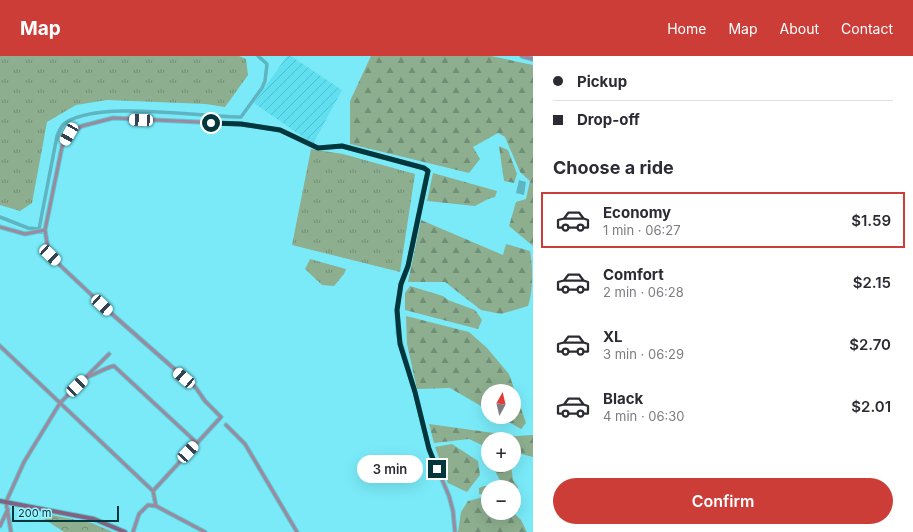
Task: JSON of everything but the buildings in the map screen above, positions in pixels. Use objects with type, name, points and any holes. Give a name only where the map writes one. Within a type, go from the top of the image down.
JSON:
[{"type":"main road","points":[[0,501],[94,519],[125,532]]},
{"type":"street","points":[[522,56],[533,59]]},
{"type":"street","points":[[153,491],[221,416],[205,401],[196,388],[112,314],[50,255],[45,230],[62,147],[69,134],[82,126],[113,118],[241,124],[280,130],[318,148],[342,146],[424,168],[428,171],[408,266],[401,284],[397,310],[398,334],[429,449],[449,496],[453,511],[455,532]]},
{"type":"street","points":[[0,227],[25,234],[45,230]]},
{"type":"street","points":[[0,346],[153,491],[156,506]]},
{"type":"street","points":[[11,532],[6,502],[24,462],[60,403],[109,354]]},
{"type":"street","points":[[86,377],[97,374],[104,368],[114,366],[197,443]]},
{"type":"street","points":[[226,425],[245,444],[297,532]]},
{"type":"street","points":[[133,532],[139,514],[148,506],[156,506],[205,532]]},
{"type":"street","points":[[0,526],[8,509]]},
{"type":"shaded area","points":[[287,56],[291,56],[342,90],[313,144],[254,103]]},
{"type":"shaded area","points":[[519,180],[526,182],[524,195],[516,193]]},
{"type":"green space","points":[[0,56],[239,56],[246,59],[248,75],[225,107],[206,104],[107,100],[76,105],[47,122],[32,203],[20,211],[0,205]]},
{"type":"green space","points":[[371,56],[491,56],[533,65],[533,246],[509,226],[516,202],[526,199],[530,181],[520,172],[505,137],[498,133],[473,147],[480,159],[469,173],[350,144],[350,101]]},
{"type":"green space","points":[[499,146],[508,150],[517,174],[514,183],[504,181]]},
{"type":"green space","points":[[311,149],[343,154],[415,174],[400,272],[292,245]]},
{"type":"green space","points":[[433,173],[497,191],[495,197],[475,206],[427,201]]},
{"type":"green space","points":[[421,220],[503,255],[506,244],[530,251],[532,279],[531,294],[528,306],[501,314],[481,310],[445,282],[408,282]]},
{"type":"green space","points":[[310,259],[346,269],[344,274],[334,286],[322,285],[305,269]]},
{"type":"green space","points":[[410,286],[443,296],[448,300],[475,310],[482,320],[478,329],[405,310],[405,293]]},
{"type":"green space","points":[[406,316],[469,332],[487,348],[509,374],[512,384],[481,384],[481,406],[450,388],[417,389],[407,344]]},
{"type":"green space","points":[[521,409],[526,423],[521,429],[512,424],[521,424]]},
{"type":"green space","points":[[429,424],[487,432],[481,432],[481,445],[469,439],[434,443]]},
{"type":"green space","points":[[533,435],[533,457],[521,454],[521,436]]},
{"type":"green space","points":[[452,444],[478,461],[480,475],[467,492],[448,483],[435,447]]},
{"type":"green space","points":[[512,472],[513,480],[500,480],[496,473]]},
{"type":"green space","points":[[481,487],[481,494],[479,494],[479,488]]},
{"type":"green space","points":[[481,498],[481,520],[521,520],[527,532],[458,532],[461,512],[468,501]]},
{"type":"green space","points":[[42,513],[92,523],[113,532],[64,532],[41,517]]},
{"type":"waterway","points":[[0,217],[28,228],[39,229],[57,136],[61,127],[65,123],[81,116],[101,112],[125,111],[150,111],[241,117],[262,88],[265,81],[267,64],[258,56]]},
{"type":"route","points":[[211,123],[241,124],[282,130],[318,148],[342,146],[424,168],[428,171],[408,266],[401,284],[397,310],[400,344],[415,392],[429,449],[437,469]]}]
